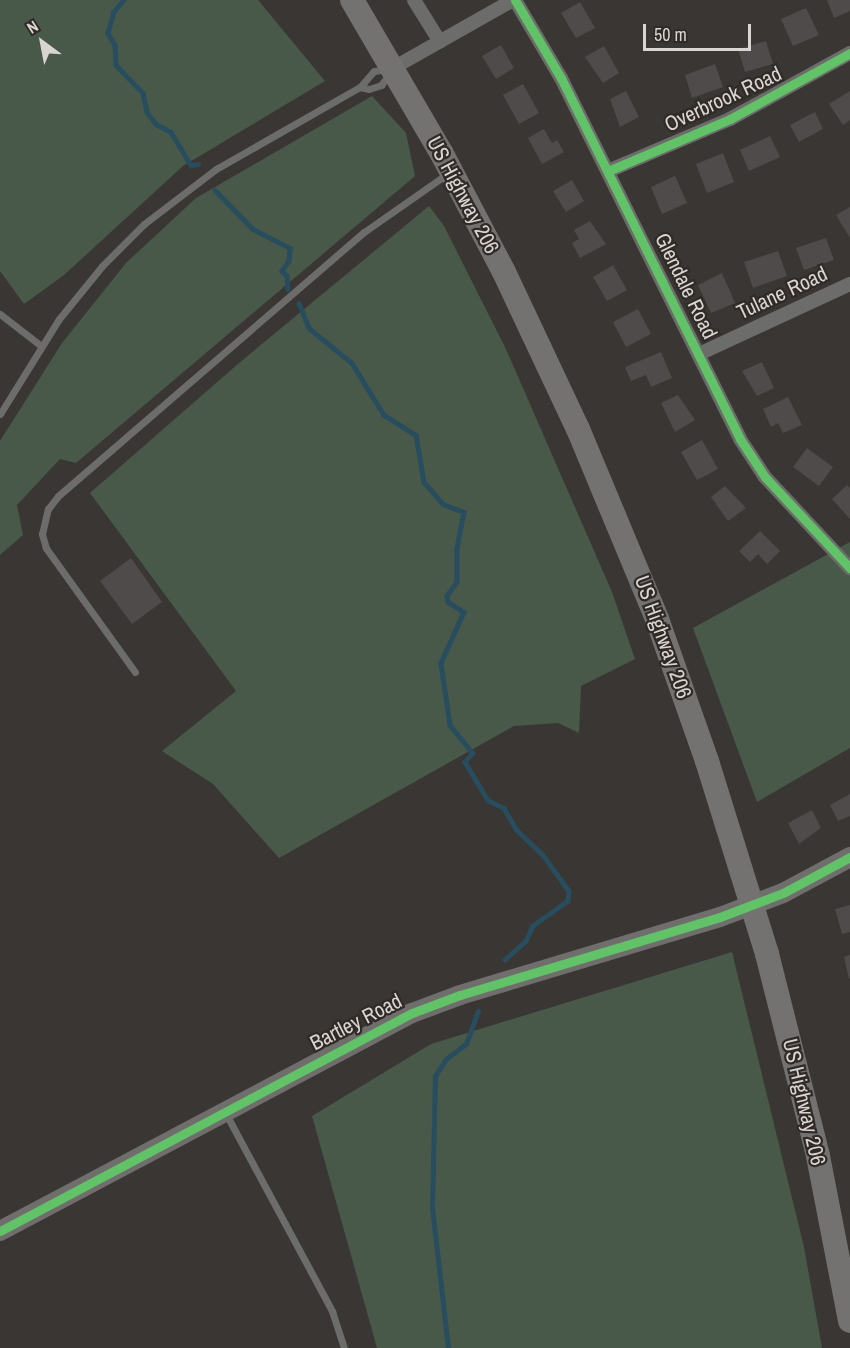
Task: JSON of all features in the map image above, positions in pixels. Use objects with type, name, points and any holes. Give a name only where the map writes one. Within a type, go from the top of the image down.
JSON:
[{"type":"highway","name":"US Highway 206","points":[[352,0],[452,172],[544,356],[627,544],[700,740],[753,905],[799,1074],[850,1321]]},
{"type":"street","points":[[414,0],[440,42]]},
{"type":"street","points":[[393,68],[514,0]]},
{"type":"street","name":"Glendale Road","points":[[514,0],[561,78],[740,439],[765,477],[850,568]]},
{"type":"street","name":"Overbrook Road","points":[[608,171],[730,119],[850,54]]},
{"type":"street","name":"Tulane Road","points":[[699,354],[850,284]]},
{"type":"street","name":"Bartley Road","points":[[0,1231],[366,1035],[436,1004],[753,905],[850,857]]},
{"type":"lane","points":[[0,414],[40,345],[102,266],[168,203],[216,169],[360,87],[374,72],[393,68]]},
{"type":"lane","points":[[360,87],[369,89],[381,85],[393,68]]},
{"type":"lane","points":[[135,672],[46,548],[42,534],[48,509],[58,496],[364,232],[452,172]]},
{"type":"lane","points":[[0,314],[40,345]]},
{"type":"lane","points":[[225,1111],[327,1302],[344,1348]]},
{"type":"green space","points":[[0,0],[258,0],[325,81],[183,166],[64,275],[24,304],[0,271]]},
{"type":"green space","points":[[372,96],[406,133],[415,176],[76,463],[60,459],[17,505],[23,535],[0,555],[0,441],[62,343],[126,263],[196,198]]},
{"type":"green space","points":[[429,206],[444,226],[505,347],[612,592],[635,659],[581,686],[579,733],[558,723],[514,726],[279,858],[213,784],[162,751],[236,691],[90,493],[239,363]]},
{"type":"green space","points":[[850,542],[850,748],[757,802],[693,628]]},
{"type":"green space","points":[[732,952],[804,1247],[822,1348],[377,1348],[312,1116],[431,1044]]},
{"type":"building","points":[[827,0],[850,0],[850,11],[834,18]]},
{"type":"building","points":[[580,2],[595,28],[576,38],[561,13]]},
{"type":"building","points":[[806,8],[819,35],[793,46],[781,19]]},
{"type":"building","points":[[766,41],[773,64],[745,72],[738,49]]},
{"type":"building","points":[[501,45],[514,68],[496,79],[482,56]]},
{"type":"building","points":[[604,46],[619,73],[603,83],[585,57]]},
{"type":"building","points":[[715,64],[723,87],[692,98],[685,75]]},
{"type":"building","points":[[523,84],[539,113],[519,124],[503,95]]},
{"type":"building","points":[[626,91],[639,117],[620,127],[610,99]]},
{"type":"building","points":[[850,91],[850,120],[843,125],[829,104]]},
{"type":"building","points":[[815,112],[823,129],[799,142],[790,125]]},
{"type":"building","points":[[544,129],[552,143],[557,140],[564,152],[542,164],[528,138]]},
{"type":"building","points":[[770,136],[780,157],[749,171],[740,150]]},
{"type":"building","points":[[723,153],[734,182],[707,193],[696,164]]},
{"type":"building","points":[[675,176],[687,203],[662,214],[651,187]]},
{"type":"building","points":[[572,180],[584,201],[566,212],[553,191]]},
{"type":"building","points":[[850,207],[850,238],[836,215]]},
{"type":"building","points":[[590,221],[606,244],[580,258],[572,243],[579,239],[574,230]]},
{"type":"building","points":[[826,238],[834,260],[804,270],[796,248]]},
{"type":"building","points":[[778,251],[787,276],[753,288],[744,262]]},
{"type":"building","points":[[613,265],[627,290],[607,301],[593,277]]},
{"type":"building","points":[[722,273],[735,303],[711,313],[698,285]]},
{"type":"building","points":[[638,309],[651,334],[626,347],[613,322]]},
{"type":"building","points":[[661,352],[672,378],[651,387],[646,375],[631,381],[625,367]]},
{"type":"building","points":[[762,362],[774,388],[757,396],[742,371]]},
{"type":"building","points":[[678,395],[695,420],[675,432],[661,403]]},
{"type":"building","points":[[788,397],[802,425],[783,433],[778,423],[771,427],[763,409]]},
{"type":"building","points":[[702,440],[718,469],[697,480],[681,452]]},
{"type":"building","points":[[807,448],[833,467],[819,486],[793,467]]},
{"type":"building","points":[[847,485],[850,488],[850,519],[832,499]]},
{"type":"building","points":[[725,486],[746,508],[728,521],[711,497]]},
{"type":"building","points":[[760,531],[780,551],[767,564],[758,554],[750,562],[739,551]]},
{"type":"building","points":[[131,558],[162,602],[132,624],[100,581]]},
{"type":"building","points":[[850,794],[850,816],[838,821],[830,805]]},
{"type":"building","points":[[812,810],[821,828],[799,844],[788,823]]},
{"type":"building","points":[[850,905],[850,932],[842,934],[835,909]]},
{"type":"building","points":[[850,955],[850,978],[849,979],[844,957]]},
{"type":"waterway","points":[[124,0],[114,12],[108,33],[115,45],[116,65],[143,93],[147,112],[156,124],[171,132],[191,165],[198,164]]},
{"type":"waterway","points":[[215,190],[253,229],[290,248],[289,261],[282,271],[287,276],[288,289]]},
{"type":"waterway","points":[[299,303],[309,328],[352,363],[384,415],[416,435],[424,482],[443,504],[464,512],[457,548],[457,582],[447,596],[448,602],[464,612],[441,663],[450,725],[473,753],[465,762],[488,800],[504,808],[516,829],[543,855],[569,891],[568,901],[533,926],[526,941],[505,960]]},
{"type":"waterway","points":[[448,1348],[432,1208],[435,1076],[446,1059],[466,1044],[478,1011]]},
{"type":"cycle path","points":[[515,0],[561,78],[740,439],[765,477],[850,568]]},
{"type":"cycle path","points":[[608,171],[730,119],[850,53]]},
{"type":"cycle path","points":[[0,1231],[412,1013],[460,995],[720,917],[783,893],[850,857]]}]
